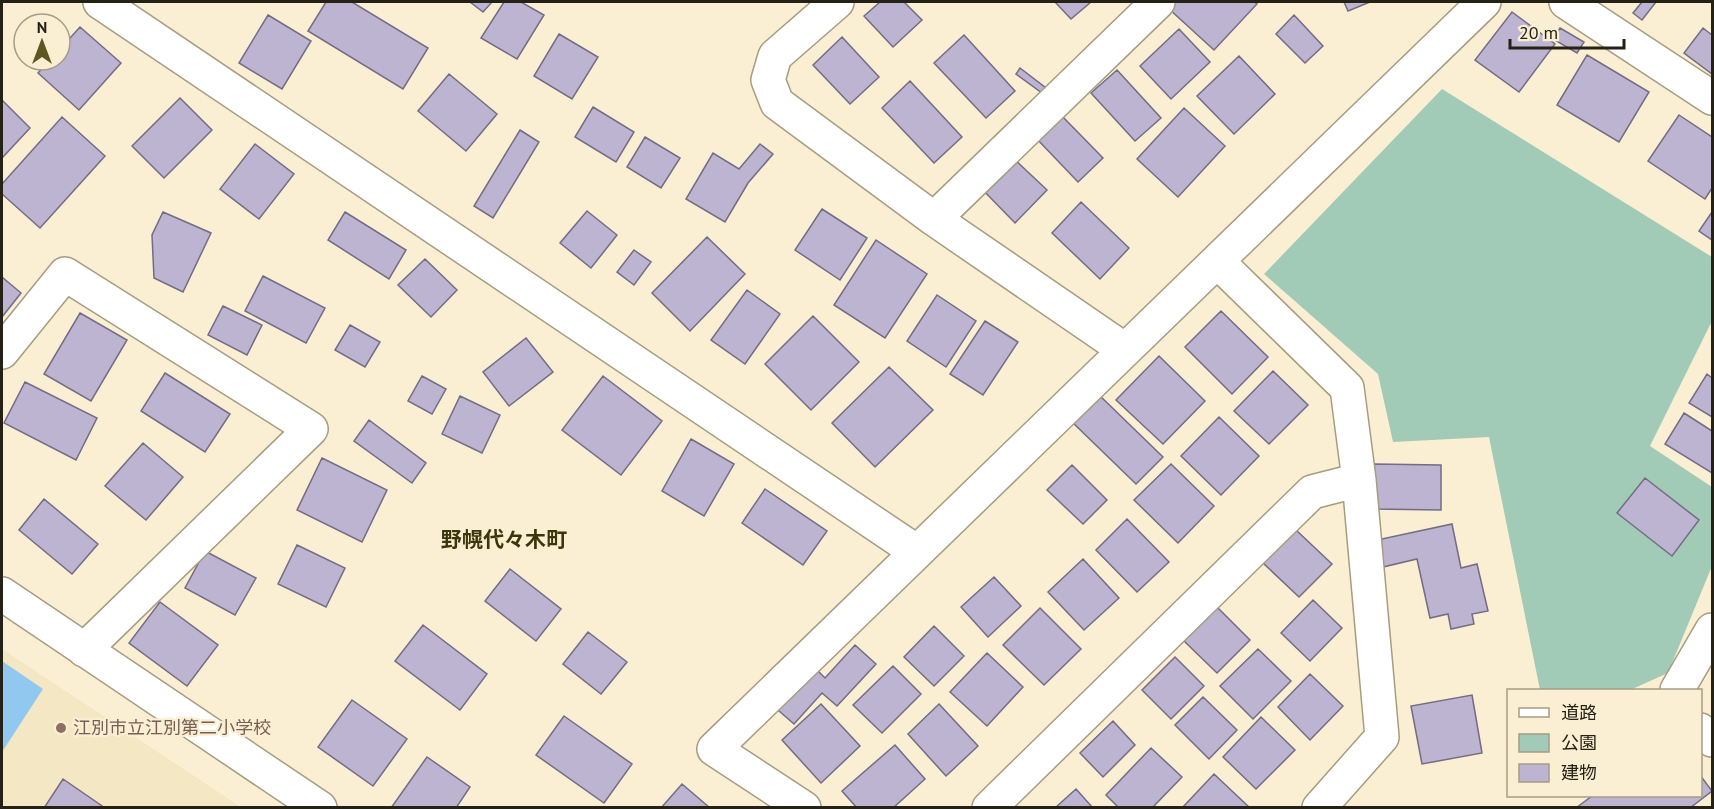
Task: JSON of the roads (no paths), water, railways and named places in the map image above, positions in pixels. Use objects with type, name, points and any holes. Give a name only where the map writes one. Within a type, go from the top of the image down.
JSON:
[{"type":"street","points":[[100,2],[917,552]]},
{"type":"street","points":[[837,2],[775,56],[768,80],[777,103],[934,219],[1125,350]]},
{"type":"street","points":[[934,219],[1158,2]]},
{"type":"street","points":[[804,807],[714,749],[1484,2]]},
{"type":"street","points":[[1566,2],[1713,98]]},
{"type":"street","points":[[1217,261],[1347,388],[1359,480],[1382,737],[1319,807]]},
{"type":"street","points":[[2,352],[65,274],[311,429],[84,650]]},
{"type":"street","points":[[989,807],[1312,492],[1359,480]]},
{"type":"street","points":[[2,594],[320,807]]},
{"type":"street","points":[[1678,689],[1713,630]]},
{"type":"water","points":[[2,661],[43,689],[2,752]]},
{"type":"place","name":"江別市立江別第二小学校","points":[[61,728]]},
{"type":"district","name":"野幌代々木町","points":[[504,540]]}]
